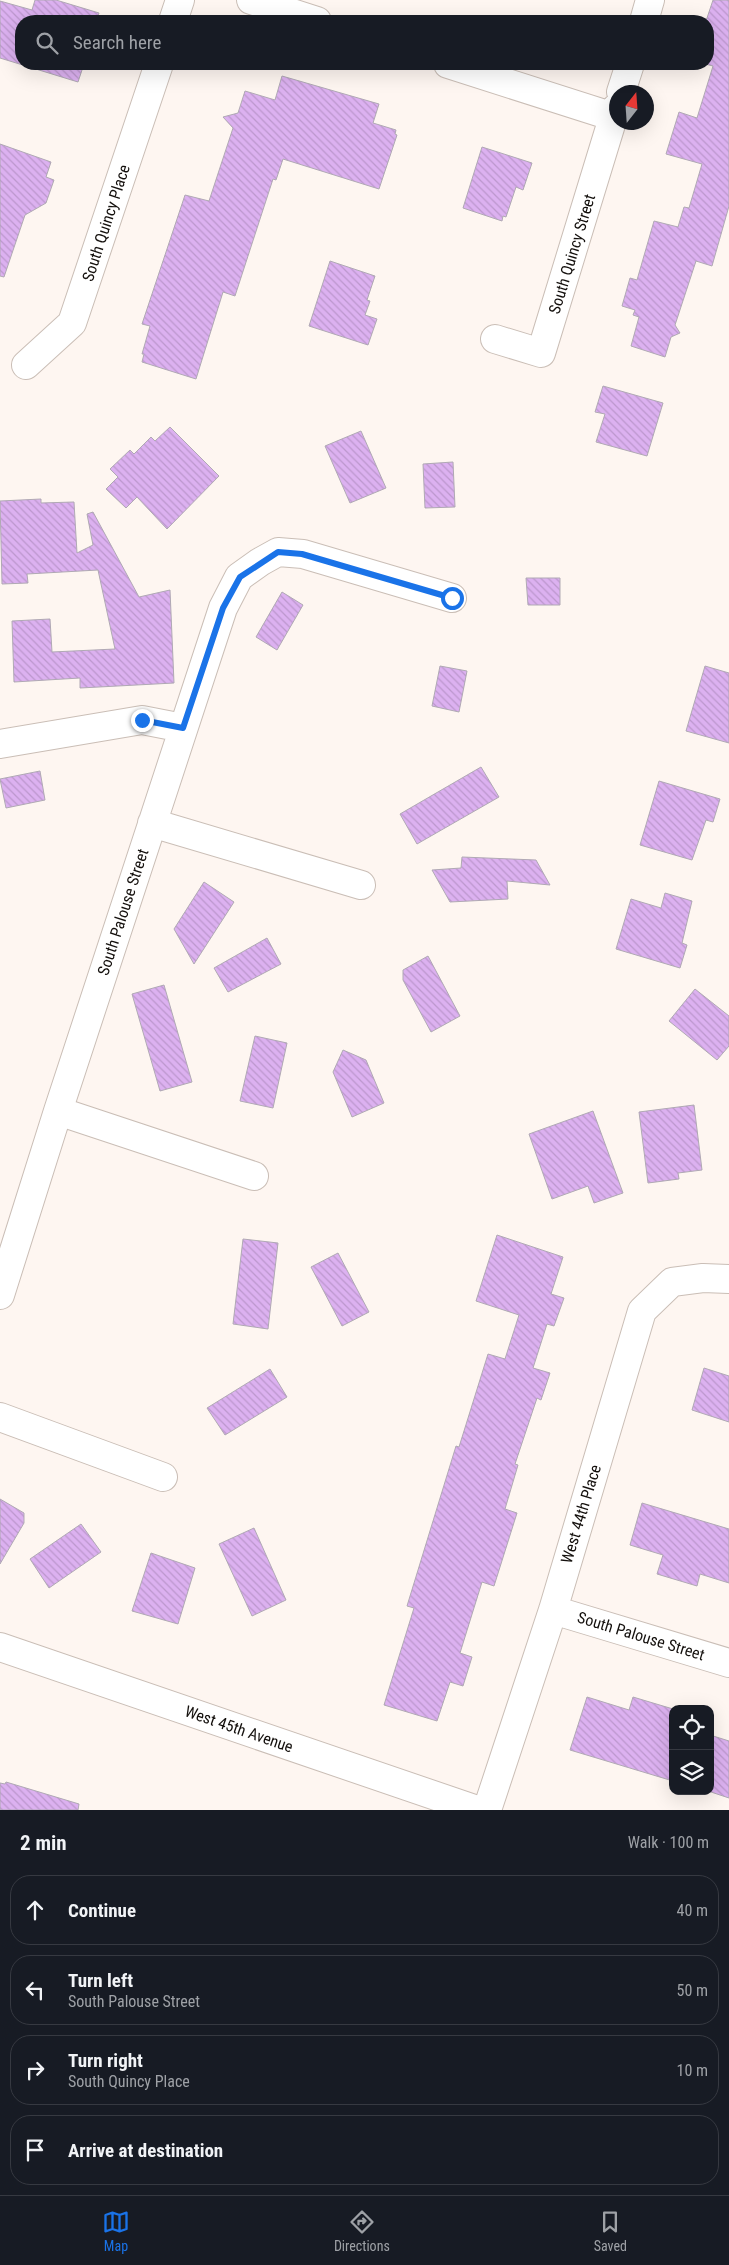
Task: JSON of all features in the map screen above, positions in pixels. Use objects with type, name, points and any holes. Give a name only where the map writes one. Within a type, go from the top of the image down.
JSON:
[{"type":"street","points":[[175,15],[180,0]]},
{"type":"street","points":[[251,0],[298,15]]},
{"type":"street","points":[[646,15],[650,0]]},
{"type":"street","name":"South Quincy Place","points":[[26,365],[72,323],[157,70]]},
{"type":"street","points":[[472,70],[609,104]]},
{"type":"street","name":"South Quincy Street","points":[[624,85],[628,70]]},
{"type":"street","name":"South Quincy Street","points":[[495,339],[541,353],[610,130]]},
{"type":"street","name":"South Palouse Street","points":[[0,1295],[58,1111],[223,608],[240,577],[278,552],[302,554],[452,598]]},
{"type":"street","points":[[0,744],[142,720],[183,728]]},
{"type":"street","points":[[152,823],[361,885]]},
{"type":"street","points":[[58,1111],[254,1176]]},
{"type":"street","name":"West 44th Place","points":[[487,1810],[553,1610],[642,1311],[672,1282],[703,1278],[729,1279]]},
{"type":"street","points":[[0,1417],[163,1477]]},
{"type":"street","name":"South Palouse Street","points":[[553,1610],[729,1663]]},
{"type":"street","name":"West 45th Avenue","points":[[0,1647],[477,1810]]},
{"type":"building","points":[[35,0],[56,0],[99,13],[98,15],[15,15],[15,63],[0,58],[0,1],[32,10]]},
{"type":"building","points":[[713,0],[729,0],[729,206],[712,266],[696,261],[675,325],[680,333],[671,337],[665,357],[631,346],[639,317],[633,315],[635,310],[622,306],[630,278],[637,280],[654,221],[678,227],[684,207],[689,208],[702,164],[666,154],[679,112],[697,118],[712,70],[714,70],[714,15],[708,15]]},
{"type":"building","points":[[39,70],[82,70],[78,82]]},
{"type":"building","points":[[282,76],[379,104],[373,123],[396,130],[395,134],[397,135],[379,189],[283,159],[276,180],[273,179],[235,296],[223,292],[196,379],[142,362],[144,354],[142,354],[150,326],[142,324],[185,195],[209,201],[233,128],[223,117],[238,113],[245,91],[275,100]]},
{"type":"building","points":[[0,144],[51,162],[46,177],[54,180],[46,203],[25,215],[4,277],[0,276]]},
{"type":"building","points":[[482,147],[532,163],[523,190],[516,187],[506,217],[503,216],[502,221],[463,208]]},
{"type":"building","points":[[330,261],[375,276],[367,300],[370,301],[365,315],[377,319],[368,345],[309,326]]},
{"type":"building","points":[[603,386],[663,403],[647,456],[596,442],[605,414],[595,412]]},
{"type":"building","points":[[170,427],[219,476],[167,529],[137,497],[126,508],[106,489],[118,477],[110,469],[130,450],[134,454],[151,437],[155,441]]},
{"type":"building","points":[[361,431],[386,488],[350,503],[325,446]]},
{"type":"building","points":[[453,462],[455,507],[425,508],[423,464]]},
{"type":"building","points":[[41,499],[41,503],[74,502],[77,553],[93,545],[87,514],[93,512],[139,597],[170,590],[174,683],[80,688],[80,678],[14,682],[12,621],[50,619],[52,652],[115,649],[98,570],[27,574],[28,583],[2,584],[0,501]]},
{"type":"building","points":[[526,578],[560,578],[560,605],[528,605]]},
{"type":"building","points":[[282,592],[303,605],[277,650],[256,637]]},
{"type":"building","points":[[440,666],[467,671],[459,712],[432,706]]},
{"type":"building","points":[[705,666],[729,673],[729,743],[686,731]]},
{"type":"building","points":[[481,767],[499,797],[417,844],[400,814]]},
{"type":"building","points":[[40,771],[45,800],[6,808],[0,779]]},
{"type":"building","points":[[659,781],[720,799],[713,822],[706,820],[692,860],[640,845]]},
{"type":"building","points":[[462,857],[536,860],[550,885],[507,881],[508,899],[450,902],[432,870],[461,868]]},
{"type":"building","points":[[204,882],[234,902],[194,964],[174,929]]},
{"type":"building","points":[[665,893],[692,901],[682,943],[687,945],[680,968],[616,949],[631,899],[661,908]]},
{"type":"building","points":[[267,938],[281,964],[228,992],[214,968]]},
{"type":"building","points":[[428,956],[460,1016],[431,1032],[403,980],[403,970]]},
{"type":"building","points":[[164,985],[192,1082],[160,1091],[132,994]]},
{"type":"building","points":[[695,989],[729,1016],[729,1046],[717,1060],[669,1021]]},
{"type":"building","points":[[255,1036],[287,1043],[273,1108],[240,1101]]},
{"type":"building","points":[[343,1050],[366,1060],[384,1103],[352,1117],[333,1072]]},
{"type":"building","points":[[694,1105],[702,1170],[678,1173],[679,1179],[648,1183],[639,1112]]},
{"type":"building","points":[[593,1111],[623,1193],[594,1203],[588,1186],[552,1199],[529,1134]]},
{"type":"building","points":[[497,1235],[563,1257],[551,1294],[564,1298],[554,1326],[547,1324],[533,1368],[550,1373],[541,1400],[537,1398],[515,1464],[518,1465],[505,1509],[517,1513],[494,1586],[482,1582],[460,1653],[472,1657],[463,1686],[450,1682],[437,1721],[384,1705],[414,1608],[407,1606],[456,1446],[459,1447],[488,1354],[505,1359],[519,1315],[476,1301]]},
{"type":"building","points":[[243,1239],[278,1243],[268,1329],[233,1324]]},
{"type":"building","points":[[338,1253],[369,1312],[342,1326],[311,1267]]},
{"type":"building","points":[[704,1368],[729,1376],[729,1422],[692,1410]]},
{"type":"building","points":[[270,1369],[287,1397],[225,1435],[207,1408]]},
{"type":"building","points":[[0,1499],[24,1513],[24,1523],[0,1564]]},
{"type":"building","points":[[642,1503],[729,1529],[729,1583],[700,1574],[697,1586],[657,1574],[663,1555],[630,1545]]},
{"type":"building","points":[[81,1524],[101,1552],[49,1588],[30,1559]]},
{"type":"building","points":[[254,1528],[286,1600],[252,1616],[219,1544]]},
{"type":"building","points":[[151,1553],[195,1568],[178,1624],[132,1611]]},
{"type":"building","points":[[587,1697],[629,1710],[633,1697],[669,1708],[669,1780],[570,1750]]},
{"type":"building","points":[[714,1736],[729,1741],[729,1798],[714,1793]]},
{"type":"building","points":[[6,1782],[79,1804],[78,1810],[0,1810],[0,1783],[5,1784]]},
{"type":"route","points":[[142,720],[183,728],[223,608],[240,577],[260,562],[278,552],[302,554],[452,598]]}]
